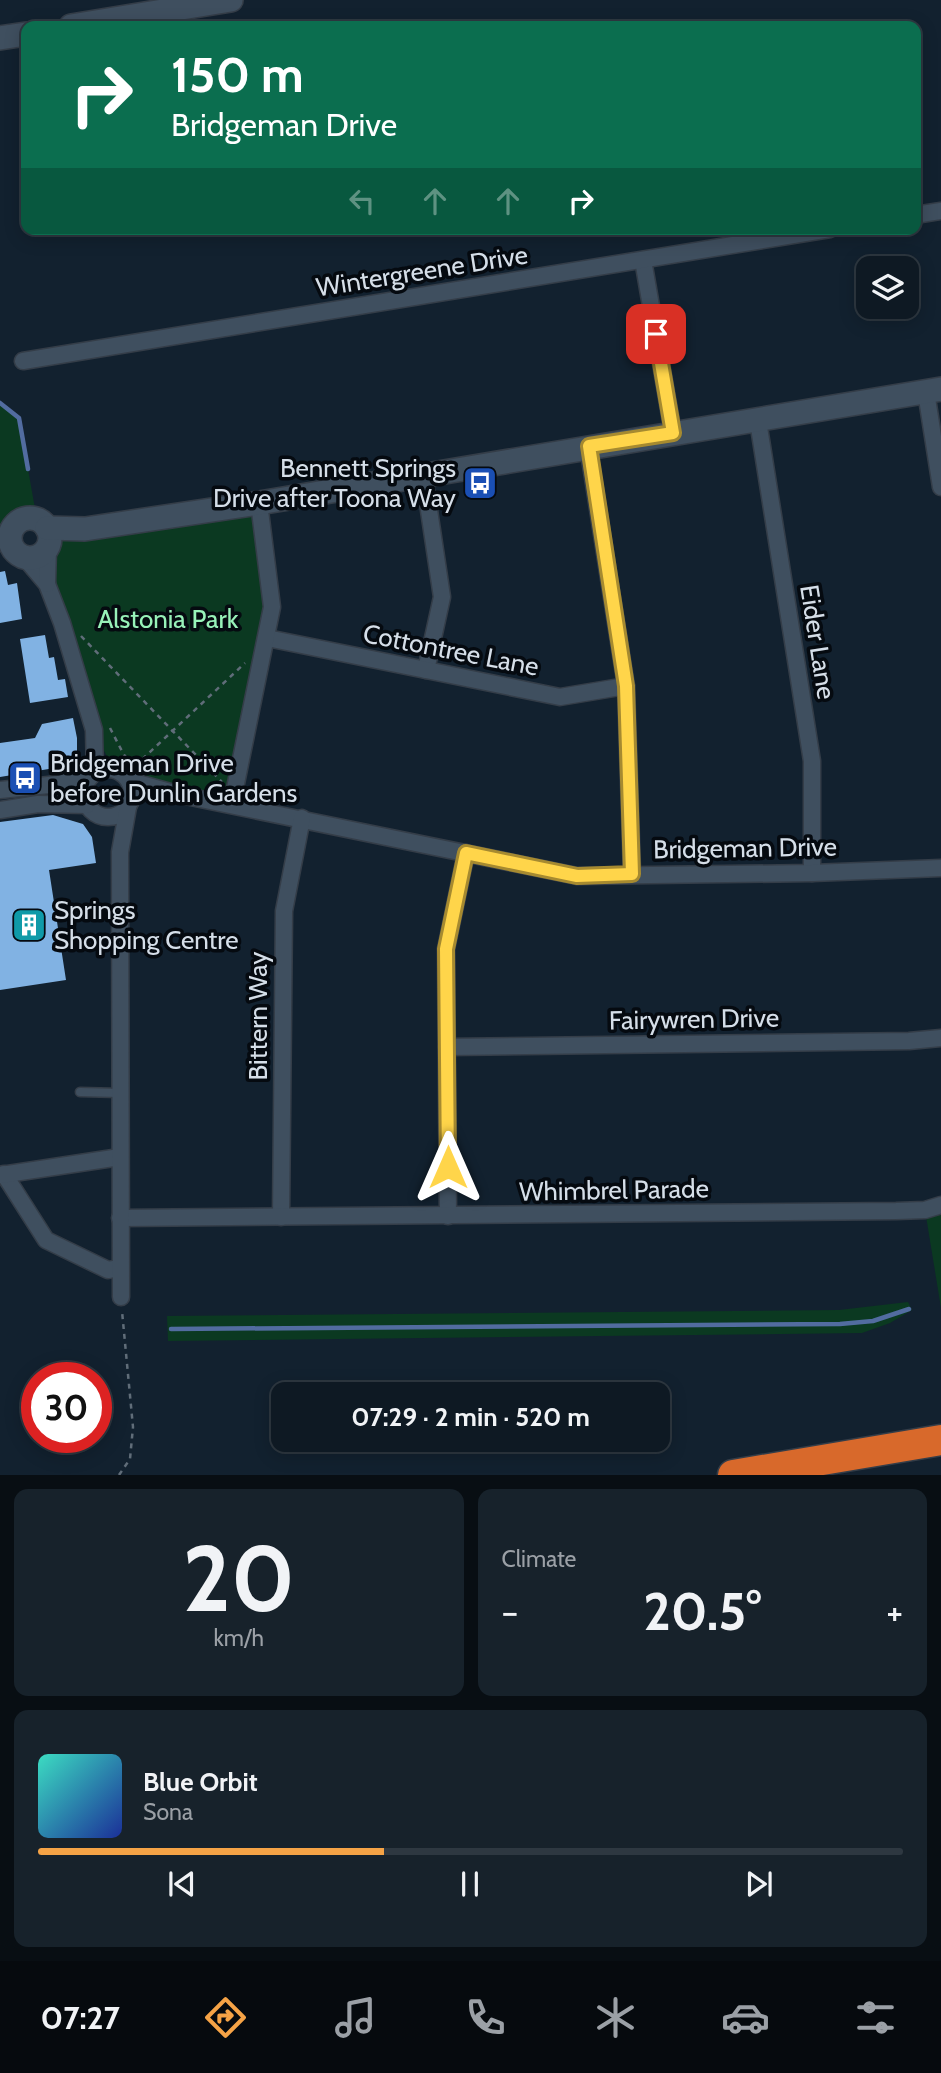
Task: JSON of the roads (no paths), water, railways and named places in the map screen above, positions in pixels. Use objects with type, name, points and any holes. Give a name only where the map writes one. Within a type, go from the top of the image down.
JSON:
[{"type":"highway","points":[[733,1475],[941,1440]]},
{"type":"street","points":[[102,21],[231,0]]},
{"type":"street","points":[[0,38],[21,35]]},
{"type":"street","points":[[921,214],[941,211]]},
{"type":"street","name":"Wintergreene Drive","points":[[23,361],[794,235]]},
{"type":"street","points":[[643,260],[673,433]]},
{"type":"street","points":[[10,546],[38,556],[48,539],[85,529],[424,477],[589,446],[933,391],[941,487]]},
{"type":"street","name":"Eider Lane","points":[[758,421],[812,761],[811,873]]},
{"type":"street","points":[[589,446],[626,686],[632,874]]},
{"type":"street","points":[[424,477],[442,597],[426,670]]},
{"type":"street","points":[[232,803],[272,607],[258,503]]},
{"type":"street","points":[[0,790],[58,784],[113,769],[102,729],[47,584],[48,539],[37,520],[18,522],[10,546]]},
{"type":"street","points":[[10,546],[47,584]]},
{"type":"street","name":"Cottontree Lane","points":[[267,640],[561,697],[626,686]]},
{"type":"street","points":[[102,729],[93,774],[84,790],[120,852]]},
{"type":"street","name":"Bridgeman Drive","points":[[113,769],[125,775],[134,772],[181,795],[232,803],[577,876],[811,873],[941,867]]},
{"type":"street","points":[[121,1297],[120,852],[134,772]]},
{"type":"street","name":"Bridgeman Drive","points":[[94,810],[116,816],[129,804],[181,795]]},
{"type":"street","points":[[0,810],[38,804],[94,810]]},
{"type":"street","name":"Bittern Way","points":[[281,1217],[284,911],[302,818]]},
{"type":"street","points":[[448,1216],[446,949],[466,853]]},
{"type":"street","name":"Fairywren Drive","points":[[447,1047],[909,1041],[941,1038]]},
{"type":"street","points":[[120,1157],[2,1174],[46,1240],[108,1270],[120,1268]]},
{"type":"street","name":"Whimbrel Parade","points":[[120,1218],[896,1212],[925,1210],[941,1205]]},
{"type":"lane","points":[[80,1092],[120,1093]]},
{"type":"waterway","points":[[0,403],[19,418],[28,469]]},
{"type":"waterway","points":[[171,1329],[840,1324],[873,1321],[909,1309]]},
{"type":"place","name":"Bennett Springs Drive after Toona Way","points":[[480,483]]},
{"type":"place","name":"Bridgeman Drive before Dunlin Gardens","points":[[25,778]]},
{"type":"place","name":"Springs Shopping Centre","points":[[29,925]]},
{"type":"park label","name":"Alstonia Park","points":[[168,619]]}]
